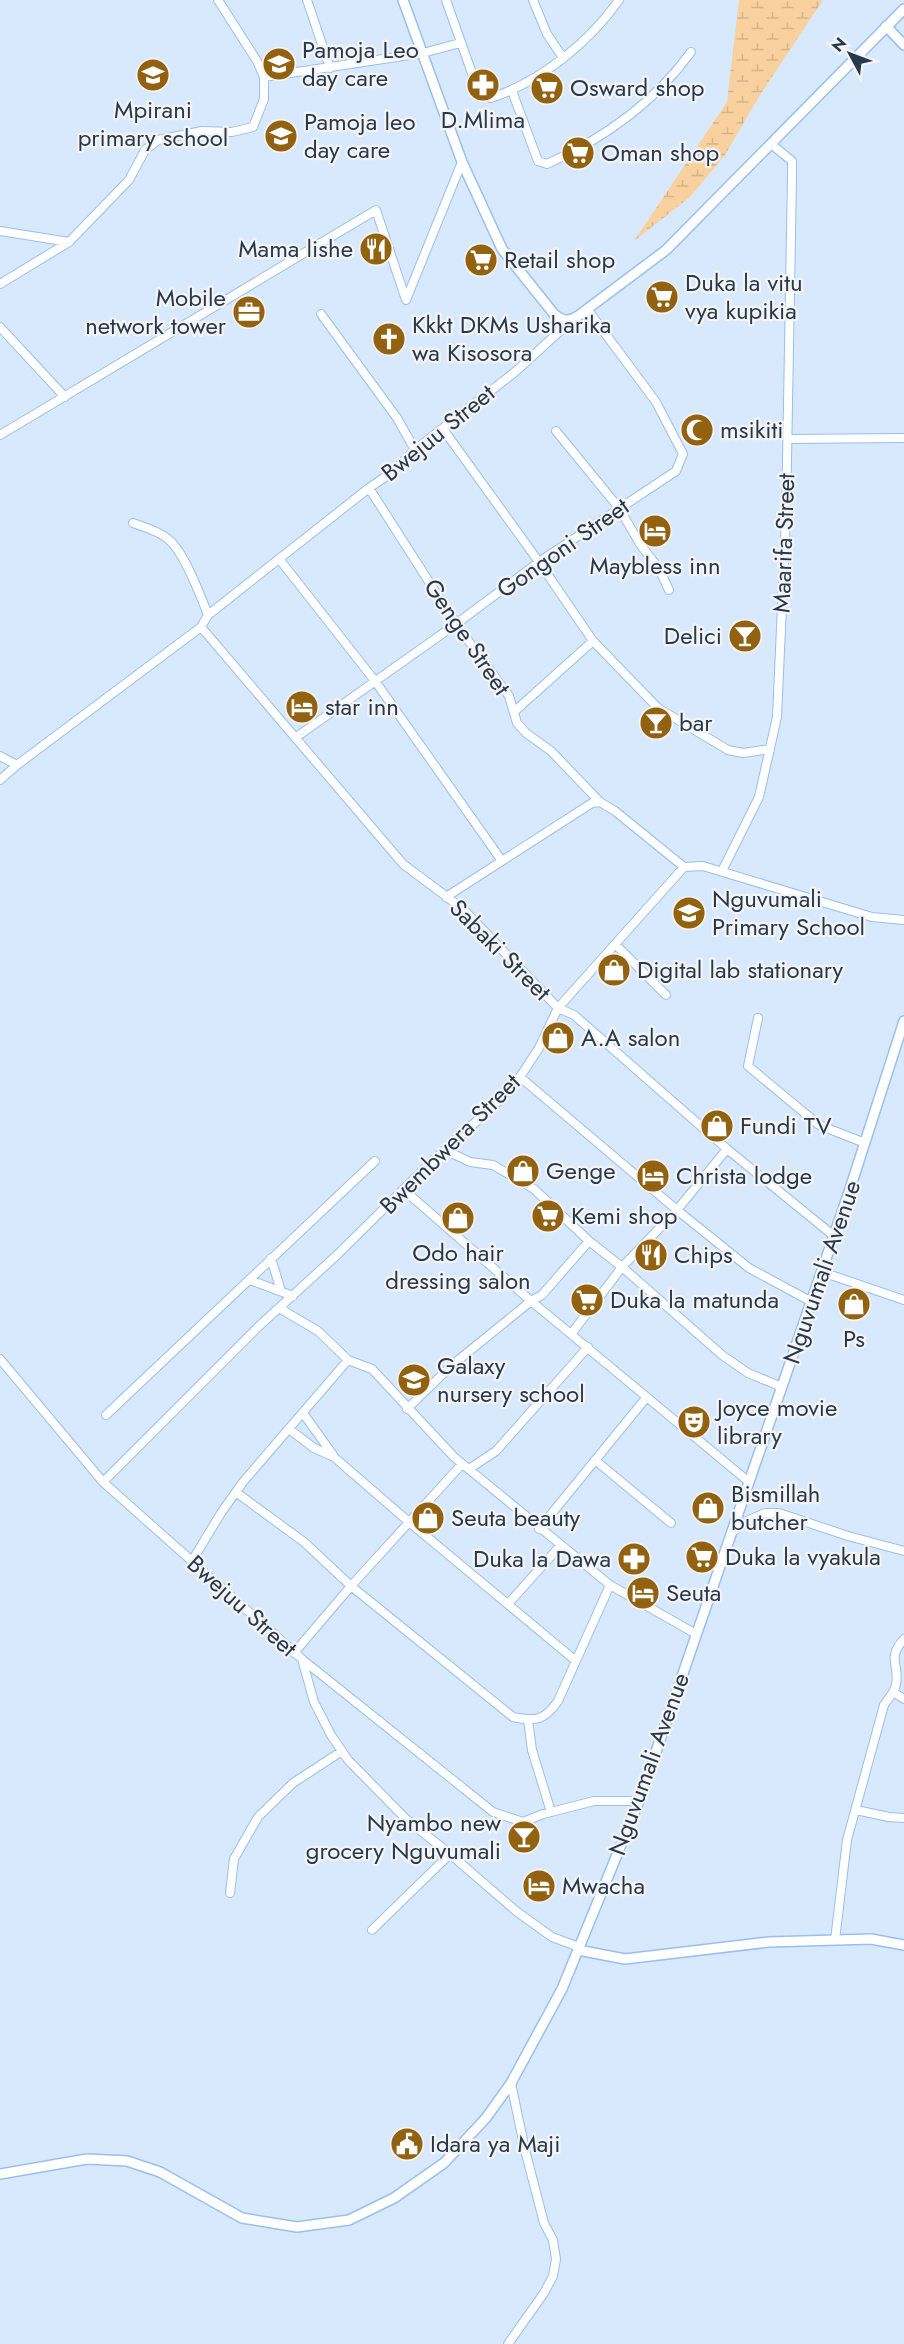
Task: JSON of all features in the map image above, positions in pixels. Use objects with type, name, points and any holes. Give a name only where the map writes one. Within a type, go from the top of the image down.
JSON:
[{"type":"street","points":[[0,284],[69,242],[129,180],[145,150],[158,140],[202,131],[232,132],[253,127],[264,99],[264,77],[257,61],[218,0]]},
{"type":"street","points":[[307,0],[330,68]]},
{"type":"street","points":[[403,0],[462,162],[502,249],[554,314],[559,319],[572,320]]},
{"type":"street","points":[[446,0],[473,76],[483,95],[491,98],[512,91],[563,58],[612,10],[619,0]]},
{"type":"street","points":[[533,0],[547,34],[563,58]]},
{"type":"street","name":"Bwejuu Street","points":[[0,780],[201,627],[208,615],[391,473],[415,450],[515,372],[572,320],[666,250],[904,9]]},
{"type":"street","points":[[886,26],[904,45]]},
{"type":"street","points":[[264,77],[423,53],[460,43]]},
{"type":"street","points":[[512,91],[538,161],[547,164],[605,134],[675,74],[691,52]]},
{"type":"street","name":"Maarifa Street","points":[[722,871],[759,797],[777,717],[788,439],[792,161],[771,144]]},
{"type":"street","points":[[0,435],[376,210],[406,300],[462,162]]},
{"type":"street","points":[[0,231],[69,242]]},
{"type":"street","name":"Gongoni Street","points":[[295,738],[456,624],[538,561],[676,471],[683,454],[656,402],[587,309]]},
{"type":"street","points":[[321,314],[397,418],[415,450]]},
{"type":"street","points":[[0,327],[65,397]]},
{"type":"street","points":[[443,429],[593,641],[658,708],[728,750],[743,753],[770,748]]},
{"type":"street","points":[[556,431],[619,508],[640,544],[659,569],[669,590]]},
{"type":"street","points":[[788,439],[904,438]]},
{"type":"street","name":"Genge Street","points":[[369,489],[456,624],[509,696],[517,723],[526,734],[551,751],[600,802],[615,811],[684,867]]},
{"type":"street","points":[[133,522],[168,538],[173,544],[196,583],[208,615]]},
{"type":"street","points":[[280,560],[375,681],[502,861]]},
{"type":"street","name":"Sabaki Street","points":[[201,627],[404,864],[463,909],[558,1008],[574,1015],[727,1149],[834,1236]]},
{"type":"street","points":[[515,711],[593,641]]},
{"type":"street","points":[[0,756],[17,765]]},
{"type":"street","points":[[446,897],[592,803],[600,802]]},
{"type":"street","points":[[684,867],[703,866],[872,917],[904,920]]},
{"type":"street","name":"Bwembwera Street","points":[[103,1482],[279,1308],[501,1099],[520,1077],[539,1048],[558,1008],[684,867]]},
{"type":"street","points":[[615,944],[666,995]]},
{"type":"street","points":[[758,1018],[748,1066],[819,1125],[865,1143]]},
{"type":"street","name":"Nguvumali Avenue","points":[[0,2174],[87,2159],[127,2161],[160,2172],[242,2218],[297,2227],[349,2220],[394,2198],[444,2163],[486,2118],[511,2083],[562,1989],[639,1801],[812,1302],[904,1022]]},
{"type":"street","points":[[520,1077],[749,1268],[812,1302]]},
{"type":"street","points":[[572,1333],[622,1267],[677,1210],[727,1149]]},
{"type":"street","points":[[445,1150],[470,1162],[493,1165],[534,1189],[589,1241],[722,1355],[748,1373],[782,1387]]},
{"type":"street","points":[[106,1415],[375,1161]]},
{"type":"street","points":[[404,1190],[531,1301],[749,1482]]},
{"type":"street","points":[[407,1409],[458,1360],[531,1301],[542,1295],[589,1241]]},
{"type":"street","points":[[271,1258],[281,1291]]},
{"type":"street","points":[[822,1272],[904,1300]]},
{"type":"street","points":[[250,1280],[293,1296]]},
{"type":"street","points":[[279,1308],[318,1331],[348,1360],[372,1369],[407,1409],[465,1467],[560,1546],[610,1585],[696,1634]]},
{"type":"street","points":[[294,1653],[409,1522],[465,1467],[496,1451],[588,1347]]},
{"type":"street","name":"Bwejuu Street","points":[[0,1359],[103,1482],[302,1659],[314,1702],[348,1760],[406,1819],[516,1911],[552,1936],[578,1949]]},
{"type":"street","points":[[192,1561],[220,1513],[243,1482],[348,1360]]},
{"type":"street","points":[[539,1529],[646,1398]]},
{"type":"street","points":[[303,1413],[334,1456],[409,1522],[576,1661]]},
{"type":"street","points":[[289,1429],[315,1448],[334,1456]]},
{"type":"street","points":[[595,1460],[671,1523]]},
{"type":"street","points":[[237,1493],[304,1542],[351,1586],[513,1717],[528,1720],[542,1718],[550,1713],[558,1701],[610,1585]]},
{"type":"street","points":[[730,1534],[747,1521],[765,1513],[779,1514],[904,1551]]},
{"type":"street","points":[[508,1604],[560,1546]]},
{"type":"street","points":[[835,1940],[847,1840],[884,1705],[893,1692],[897,1678],[893,1660],[897,1647],[904,1638]]},
{"type":"street","points":[[302,1659],[494,1812],[523,1822],[551,1812],[594,1802],[639,1801]]},
{"type":"street","points":[[893,1692],[904,1700]]},
{"type":"street","points":[[528,1720],[532,1750],[551,1812]]},
{"type":"street","points":[[230,1893],[234,1859],[258,1818],[293,1783],[342,1751]]},
{"type":"street","points":[[855,1810],[904,1818]]},
{"type":"street","points":[[372,1930],[450,1854]]},
{"type":"street","points":[[578,1949],[625,1959],[769,1942],[871,1939],[904,1945]]},
{"type":"street","points":[[508,2344],[544,2293],[552,2276],[556,2259],[553,2240],[544,2223],[525,2150],[511,2083]]},
{"type":"green space","points":[[739,0],[823,0],[760,95],[725,155],[690,197],[634,241],[727,102]]},
{"type":"place","name":"Pamoja Leo day care","points":[[279,64]]},
{"type":"place","name":"Mpirani primary school","points":[[153,75]]},
{"type":"place","name":"D.Mlima","points":[[483,85]]},
{"type":"place","name":"Osward shop","points":[[547,88]]},
{"type":"place","name":"Pamoja leo day care","points":[[281,136]]},
{"type":"place","name":"Oman shop","points":[[578,153]]},
{"type":"place","name":"Mama lishe","points":[[376,249]]},
{"type":"place","name":"Retail shop","points":[[481,260]]},
{"type":"place","name":"Duka la vitu vya kupikia","points":[[662,297]]},
{"type":"place","name":"Mobile network tower","points":[[249,312]]},
{"type":"place","name":"Kkkt DKMs Usharika wa Kisosora","points":[[389,339]]},
{"type":"place","name":"msikiti","points":[[697,430]]},
{"type":"place","name":"Maybless inn","points":[[655,531]]},
{"type":"place","name":"Delici","points":[[745,636]]},
{"type":"place","name":"star inn","points":[[302,707]]},
{"type":"place","name":"bar","points":[[656,723]]},
{"type":"place","name":"Nguvumali Primary School","points":[[689,913]]},
{"type":"place","name":"Digital lab stationary","points":[[614,970]]},
{"type":"place","name":"A.A salon","points":[[558,1038]]},
{"type":"place","name":"Fundi TV","points":[[717,1126]]},
{"type":"place","name":"Genge","points":[[523,1171]]},
{"type":"place","name":"Christa lodge","points":[[653,1176]]},
{"type":"place","name":"Kemi shop","points":[[548,1216]]},
{"type":"place","name":"Odo hair dressing salon","points":[[458,1218]]},
{"type":"place","name":"Chips","points":[[651,1255]]},
{"type":"place","name":"Duka la matunda","points":[[587,1300]]},
{"type":"place","name":"Ps","points":[[854,1304]]},
{"type":"place","name":"Galaxy nursery school","points":[[414,1380]]},
{"type":"place","name":"Joyce movie library","points":[[694,1422]]},
{"type":"place","name":"Bismillah butcher","points":[[708,1508]]},
{"type":"place","name":"Seuta beauty","points":[[428,1518]]},
{"type":"place","name":"Duka la vyakula","points":[[702,1557]]},
{"type":"place","name":"Duka la Dawa","points":[[634,1559]]},
{"type":"place","name":"Seuta","points":[[643,1593]]},
{"type":"place","name":"Nyambo new grocery Nguvumali","points":[[524,1837]]},
{"type":"place","name":"Mwacha","points":[[539,1886]]},
{"type":"place","name":"Idara ya Maji","points":[[407,2144]]}]
